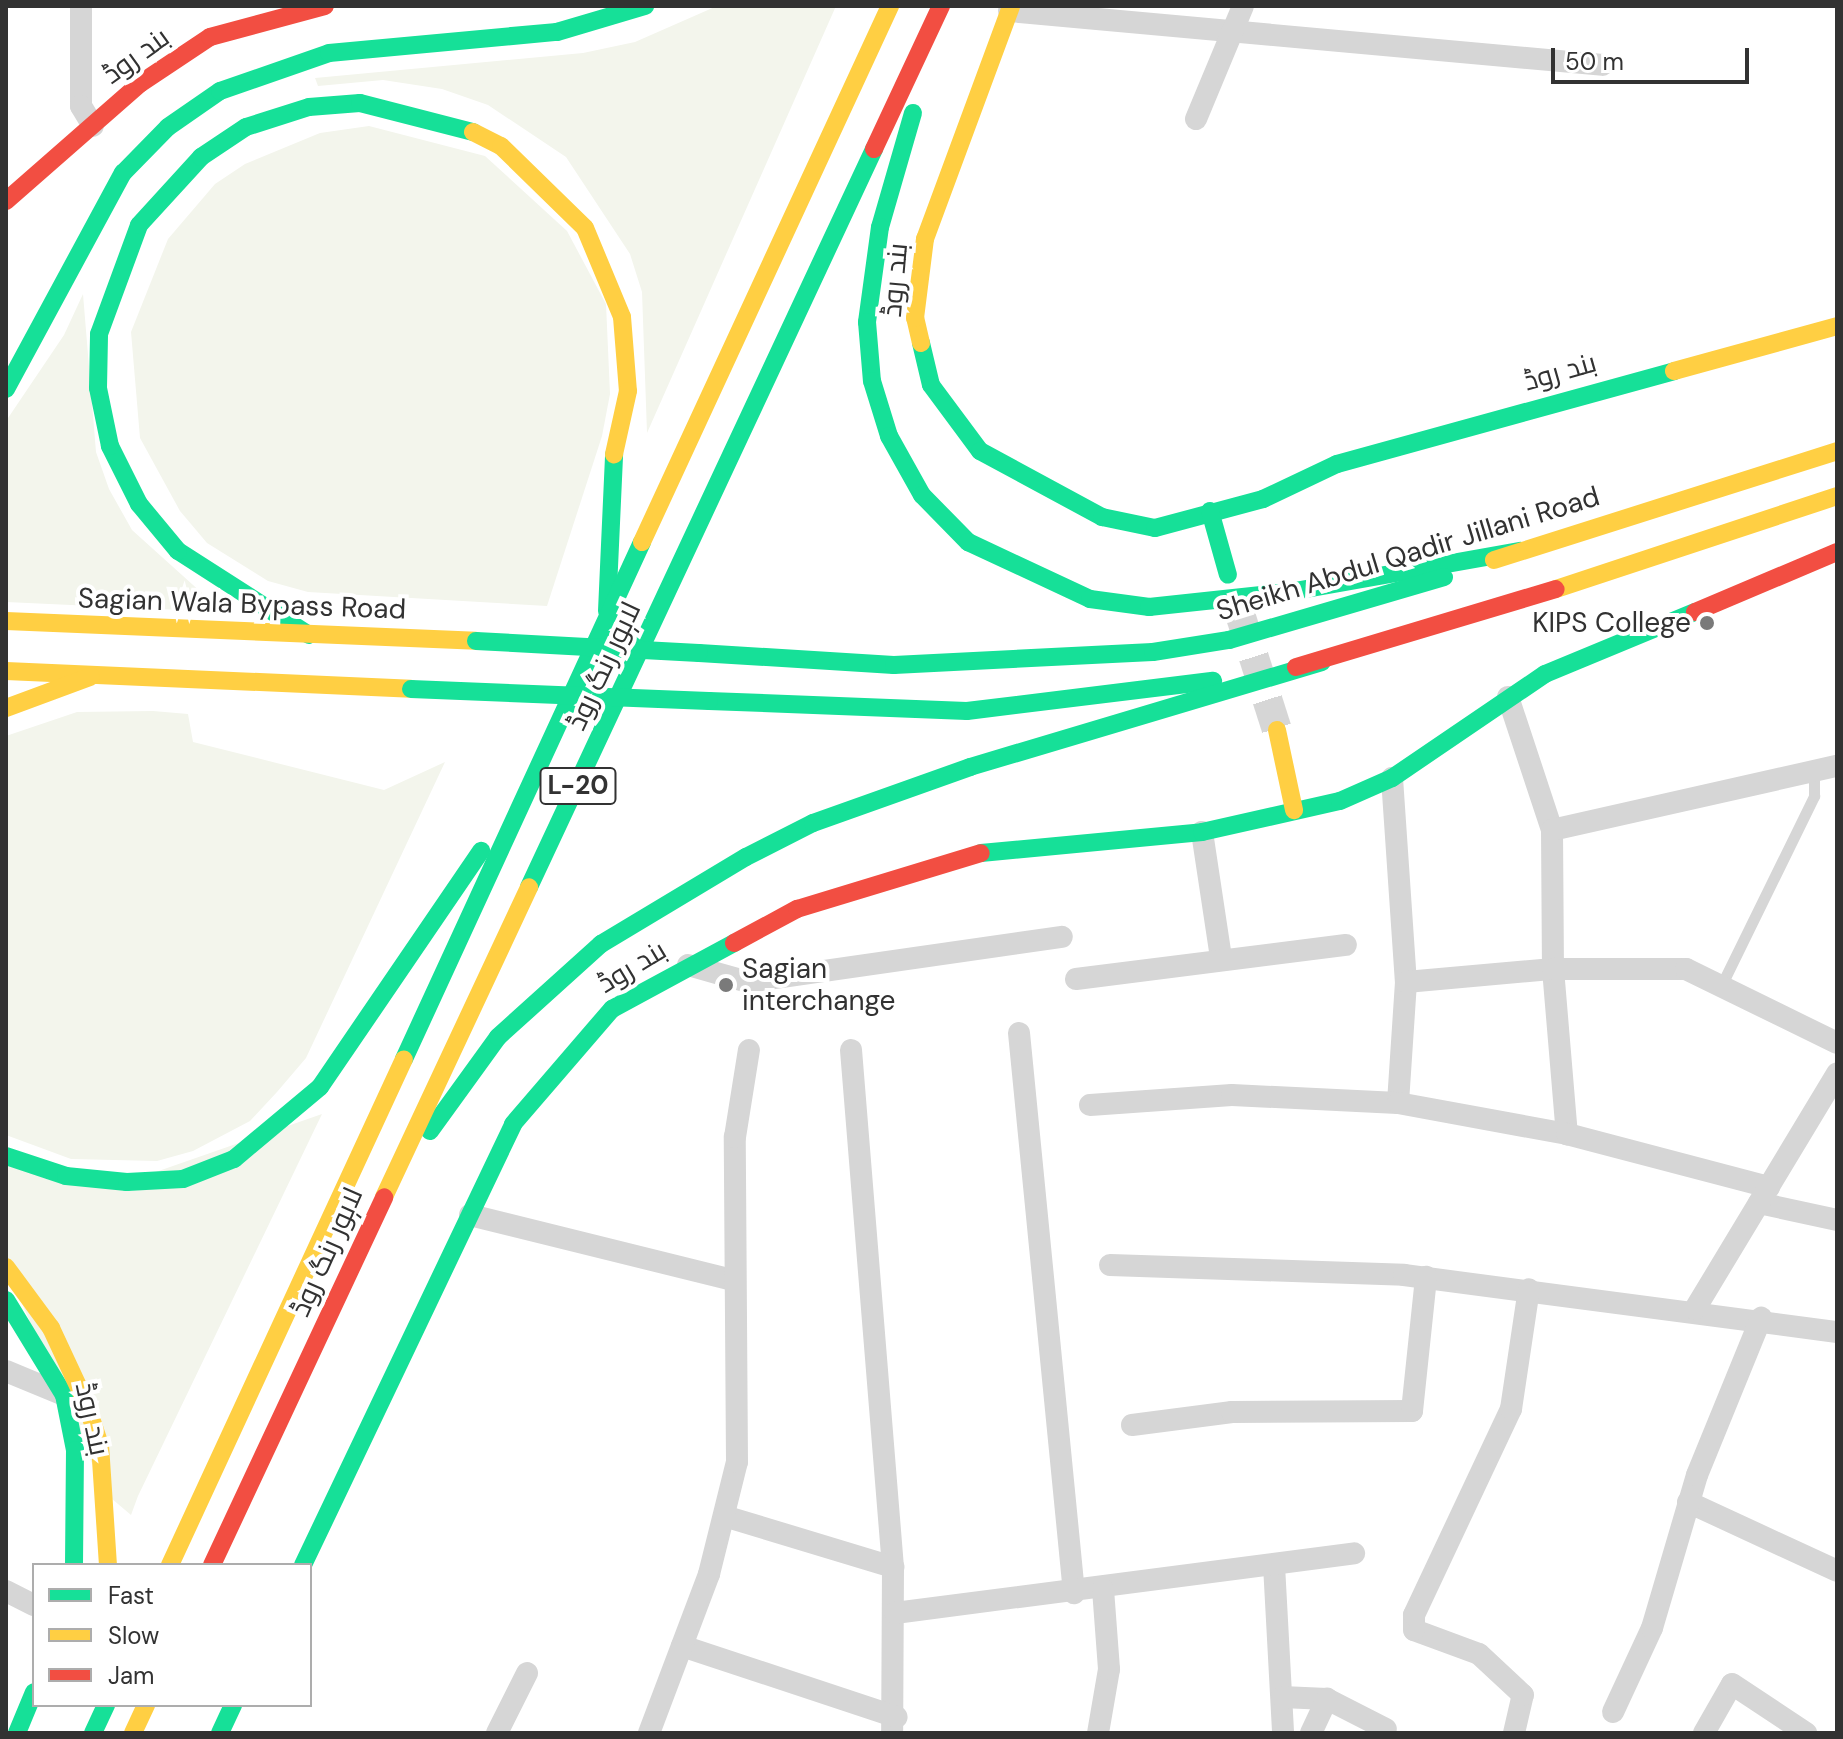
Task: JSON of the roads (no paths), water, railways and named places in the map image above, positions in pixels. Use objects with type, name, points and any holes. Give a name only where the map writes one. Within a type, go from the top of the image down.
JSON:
[{"type":"main road","name":"بند روڈ","points":[[6,201],[93,126],[210,37],[325,6]]},
{"type":"main road","points":[[6,389],[123,173],[168,127],[220,91],[329,53],[557,32],[645,6]]},
{"type":"main road","name":"لاہور رنگ روڈ","points":[[171,1563],[890,6]]},
{"type":"main road","points":[[941,6],[880,227],[867,322],[872,381],[889,436],[922,495],[968,542],[1090,599],[1149,607],[1289,592],[1520,551]]},
{"type":"main road","name":"لاہور رنگ روڈ","points":[[213,1563],[941,6]]},
{"type":"main road","name":"بند روڈ","points":[[1010,9],[925,239],[915,318],[931,385],[980,451],[1051,494],[1102,517],[1155,528],[1263,499],[1337,464],[1837,326]]},
{"type":"main road","points":[[309,635],[210,576],[139,504],[110,446],[98,388],[99,334],[139,225],[201,157],[246,127],[309,107],[360,103],[451,121],[501,146],[591,241],[622,317],[628,391],[608,483],[607,622]]},
{"type":"main road","name":"Sheikh Abdul Qadir Jillani Road","points":[[476,641],[894,665],[1153,652],[1337,611],[1837,451]]},
{"type":"main road","points":[[390,1180],[498,1037],[601,944],[658,904],[870,802],[1322,662],[1837,496]]},
{"type":"main road","points":[[1210,511],[1228,575]]},
{"type":"main road","name":"بند روڈ","points":[[304,1563],[513,1124],[553,1068],[612,1009],[688,965],[797,909],[940,863],[1080,840],[1202,832],[1340,801],[1392,778],[1545,674],[1837,552]]},
{"type":"main road","name":"Sagian Wala Bypass Road","points":[[6,621],[476,641]]},
{"type":"main road","points":[[6,671],[90,677],[967,711],[1322,662]]},
{"type":"main road","points":[[6,708],[90,677]]},
{"type":"main road","points":[[1277,730],[1294,810]]},
{"type":"main road","points":[[6,1156],[66,1176],[127,1182],[183,1179],[234,1159],[320,1087],[540,769]]},
{"type":"main road","points":[[6,1267],[71,1363],[95,1431],[108,1563]]},
{"type":"main road","name":"بند روڈ","points":[[6,1300],[64,1395],[75,1450],[74,1563]]},
{"type":"main road","points":[[17,1733],[32,1697]]},
{"type":"main road","points":[[93,1733],[105,1707]]},
{"type":"main road","points":[[133,1733],[145,1707]]},
{"type":"main road","points":[[220,1733],[232,1707]]},
{"type":"street","points":[[81,6],[81,106],[93,126]]},
{"type":"street","points":[[1196,119],[1243,6]]},
{"type":"street","points":[[1010,9],[1603,65]]},
{"type":"street","points":[[1508,697],[1552,830],[1553,969],[1567,1134]]},
{"type":"street","points":[[1552,830],[1837,766]]},
{"type":"street","points":[[1392,778],[1406,982],[1398,1103]]},
{"type":"street","points":[[1202,832],[1221,958]]},
{"type":"street","points":[[688,965],[748,982],[1062,937]]},
{"type":"street","points":[[1076,979],[1221,958],[1346,945]]},
{"type":"street","points":[[1406,982],[1553,969],[1686,969],[1837,1043]]},
{"type":"street","points":[[1019,1033],[1074,1593]]},
{"type":"street","points":[[649,1733],[682,1646],[724,1516],[739,1412],[733,1280],[735,1137],[749,1050]]},
{"type":"street","points":[[682,1646],[895,1725],[893,1567],[851,1050]]},
{"type":"street","points":[[1695,1309],[1837,1074]]},
{"type":"street","points":[[1090,1105],[1232,1095],[1398,1103],[1567,1134],[1837,1220]]},
{"type":"street","points":[[470,1215],[733,1280]]},
{"type":"street","points":[[1110,1265],[1426,1277],[1695,1309],[1837,1332]]},
{"type":"street","points":[[1132,1425],[1232,1412],[1412,1411],[1426,1277]]},
{"type":"street","points":[[1514,1733],[1523,1695],[1479,1654],[1414,1630],[1414,1615],[1511,1409],[1529,1289]]},
{"type":"street","points":[[1613,1712],[1652,1628],[1688,1502],[1761,1318]]},
{"type":"street","points":[[6,1371],[64,1395]]},
{"type":"street","points":[[1688,1502],[1837,1571]]},
{"type":"street","points":[[724,1516],[893,1567]]},
{"type":"street","points":[[895,1613],[1074,1593],[1354,1553]]},
{"type":"street","points":[[1274,1565],[1283,1733]]},
{"type":"street","points":[[1098,1733],[1109,1669],[1103,1589]]},
{"type":"street","points":[[6,1591],[32,1604]]},
{"type":"street","points":[[497,1733],[527,1673]]},
{"type":"street","points":[[1704,1733],[1732,1684],[1806,1733]]},
{"type":"street","points":[[1282,1697],[1327,1699],[1386,1729]]},
{"type":"street","points":[[1311,1733],[1327,1699]]},
{"type":"lane","points":[[1721,986],[1814,796],[1814,771]]},
{"type":"tunnel","points":[[1240,614],[1277,730]]},
{"type":"place","name":"KIPS College","points":[[1707,623]]},
{"type":"place","name":"Sagian interchange","points":[[726,985]]}]
